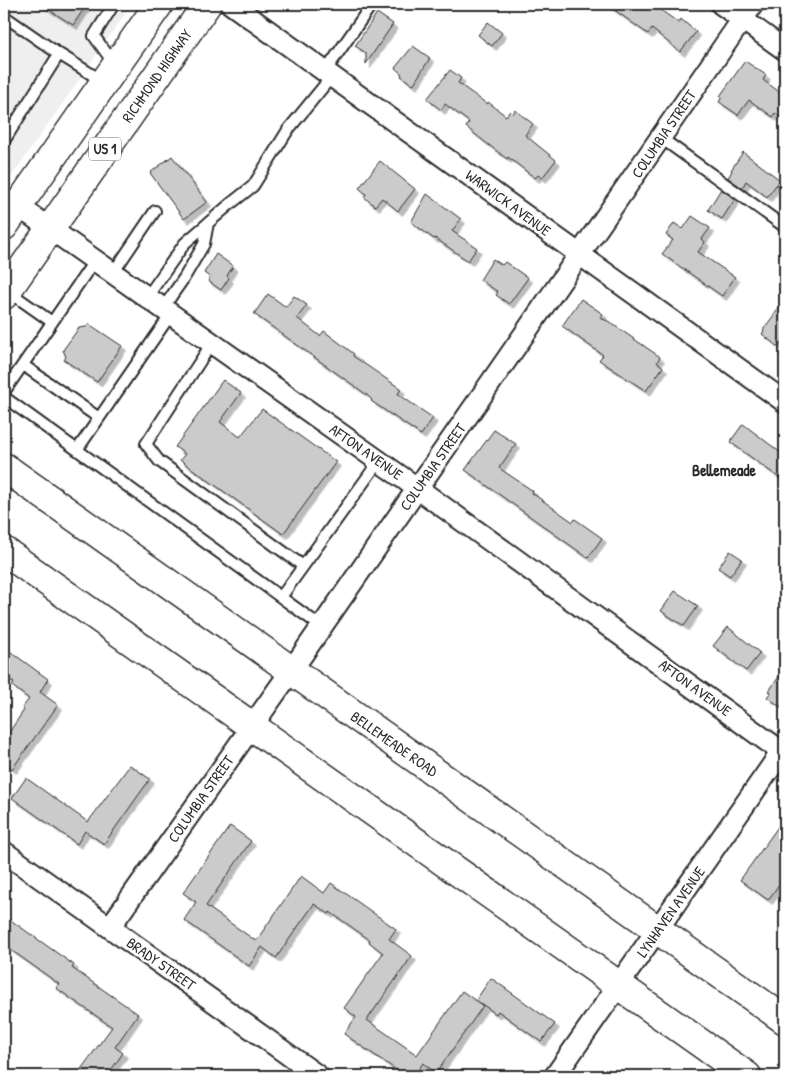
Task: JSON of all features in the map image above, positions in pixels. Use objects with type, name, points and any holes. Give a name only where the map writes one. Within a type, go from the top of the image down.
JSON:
[{"type":"main road","name":"US 1","points":[[11,216],[159,4]]},
{"type":"main road","name":"RICHMOND HIGHWAY","points":[[5,293],[207,4]]},
{"type":"main road","name":"BELLEMEADE ROAD","points":[[4,467],[785,1020]]},
{"type":"main road","points":[[4,551],[747,1076]]},
{"type":"street","name":"WARWICK AVENUE","points":[[231,4],[785,402]]},
{"type":"street","points":[[721,4],[748,12],[785,50]]},
{"type":"street","name":"COLUMBIA STREET","points":[[110,928],[292,671],[748,12]]},
{"type":"street","name":"AFTON AVENUE","points":[[11,216],[50,228],[784,750]]},
{"type":"street","name":"LYNHAVEN AVENUE","points":[[555,1076],[784,750]]},
{"type":"street","name":"BRADY STREET","points":[[4,852],[318,1076]]},
{"type":"lane","points":[[110,74],[94,36],[114,4]]},
{"type":"lane","points":[[77,450],[99,418],[160,306],[185,243],[253,186],[372,4]]},
{"type":"lane","points":[[4,16],[59,54],[110,74]]},
{"type":"lane","points":[[4,141],[59,54]]},
{"type":"lane","points":[[661,138],[785,226]]},
{"type":"lane","points":[[113,273],[155,211]]},
{"type":"lane","points":[[160,306],[184,278],[204,244],[208,223]]},
{"type":"lane","points":[[4,392],[95,260]]},
{"type":"lane","points":[[5,293],[52,322]]},
{"type":"lane","points":[[212,343],[146,444],[159,461],[303,566]]},
{"type":"lane","points":[[23,365],[99,418]]},
{"type":"lane","points":[[4,397],[322,627]]},
{"type":"lane","points":[[281,597],[379,461]]},
{"type":"shaded area","points":[[4,4],[132,4],[4,187]]},
{"type":"building","points":[[40,4],[87,4],[73,25]]},
{"type":"building","points":[[606,4],[652,4],[679,23],[681,19],[696,32],[680,52],[652,29],[648,34]]},
{"type":"building","points":[[377,13],[393,24],[366,64],[366,53],[355,46]]},
{"type":"building","points":[[488,22],[502,33],[492,46],[478,35]]},
{"type":"building","points":[[413,46],[430,58],[413,85],[401,76],[402,74],[395,68]]},
{"type":"building","points":[[745,61],[766,75],[763,80],[785,96],[785,121],[775,113],[773,117],[749,100],[738,115],[719,102],[722,97],[720,96]]},
{"type":"building","points":[[450,70],[461,78],[458,83],[487,104],[488,102],[506,116],[510,111],[513,114],[515,110],[533,124],[525,135],[556,160],[542,178],[538,175],[535,178],[508,157],[507,159],[466,127],[469,122],[445,104],[441,110],[427,99]]},
{"type":"building","points":[[743,152],[780,180],[767,197],[746,181],[742,188],[728,178]]},
{"type":"building","points":[[172,156],[207,202],[184,219],[150,173]]},
{"type":"building","points":[[380,161],[415,189],[398,211],[382,198],[375,206],[364,197],[366,194],[359,188]]},
{"type":"building","points":[[721,189],[735,199],[722,219],[708,210]]},
{"type":"building","points":[[427,194],[461,219],[452,231],[477,248],[468,261],[411,222]]},
{"type":"building","points":[[692,216],[710,228],[702,239],[705,242],[698,252],[735,277],[722,296],[662,254],[673,240],[666,235],[674,223],[683,229]]},
{"type":"building","points":[[216,254],[233,266],[227,276],[229,278],[221,290],[208,281],[210,277],[204,273]]},
{"type":"building","points":[[493,259],[502,265],[505,262],[528,278],[509,304],[496,295],[498,292],[480,280]]},
{"type":"building","points":[[268,294],[286,307],[294,296],[307,305],[297,318],[320,336],[324,331],[354,354],[353,356],[401,389],[398,394],[433,418],[421,435],[371,401],[367,395],[254,314]]},
{"type":"building","points":[[581,299],[603,314],[600,318],[608,321],[660,357],[657,362],[663,367],[646,391],[599,360],[603,355],[562,326]]},
{"type":"building","points":[[785,300],[785,338],[778,347],[762,334]]},
{"type":"building","points":[[89,324],[122,346],[97,382],[64,360],[66,357],[63,350],[79,328],[86,327]]},
{"type":"building","points":[[223,380],[241,393],[220,422],[240,437],[262,409],[336,462],[283,534],[180,460],[185,454],[175,447]]},
{"type":"building","points":[[743,424],[785,456],[785,482],[730,442]]},
{"type":"building","points":[[494,430],[516,444],[499,468],[573,522],[575,519],[602,538],[588,558],[465,470]]},
{"type":"building","points":[[730,551],[742,559],[730,576],[718,568]]},
{"type":"building","points":[[675,591],[698,606],[684,626],[661,611]]},
{"type":"building","points":[[728,627],[760,653],[746,671],[713,646]]},
{"type":"building","points":[[4,647],[48,679],[40,692],[58,705],[12,769],[4,763],[4,740],[29,699],[12,686],[14,683],[4,676]]},
{"type":"building","points":[[785,668],[785,710],[767,697]]},
{"type":"building","points":[[130,765],[150,779],[104,844],[85,831],[77,844],[12,798],[26,778],[88,822]]},
{"type":"building","points":[[785,817],[785,876],[768,900],[740,880]]},
{"type":"building","points":[[230,826],[251,841],[206,906],[256,941],[301,876],[324,893],[331,883],[396,929],[389,939],[412,956],[367,1020],[417,1055],[462,991],[483,1006],[436,1073],[423,1063],[414,1076],[405,1076],[344,1034],[356,1017],[344,1008],[383,953],[369,942],[370,940],[330,912],[329,914],[314,904],[276,958],[262,947],[249,966],[184,920],[196,902],[183,893]]},
{"type":"building","points":[[9,919],[74,965],[72,968],[138,1014],[115,1047],[123,1053],[107,1076],[76,1076],[112,1027],[56,988],[59,984],[4,945],[4,927]]},
{"type":"building","points":[[491,978],[555,1024],[541,1042],[498,1011],[496,1014],[476,1000]]},
{"type":"district","name":"Bellemeade","points":[[724,470]]}]
